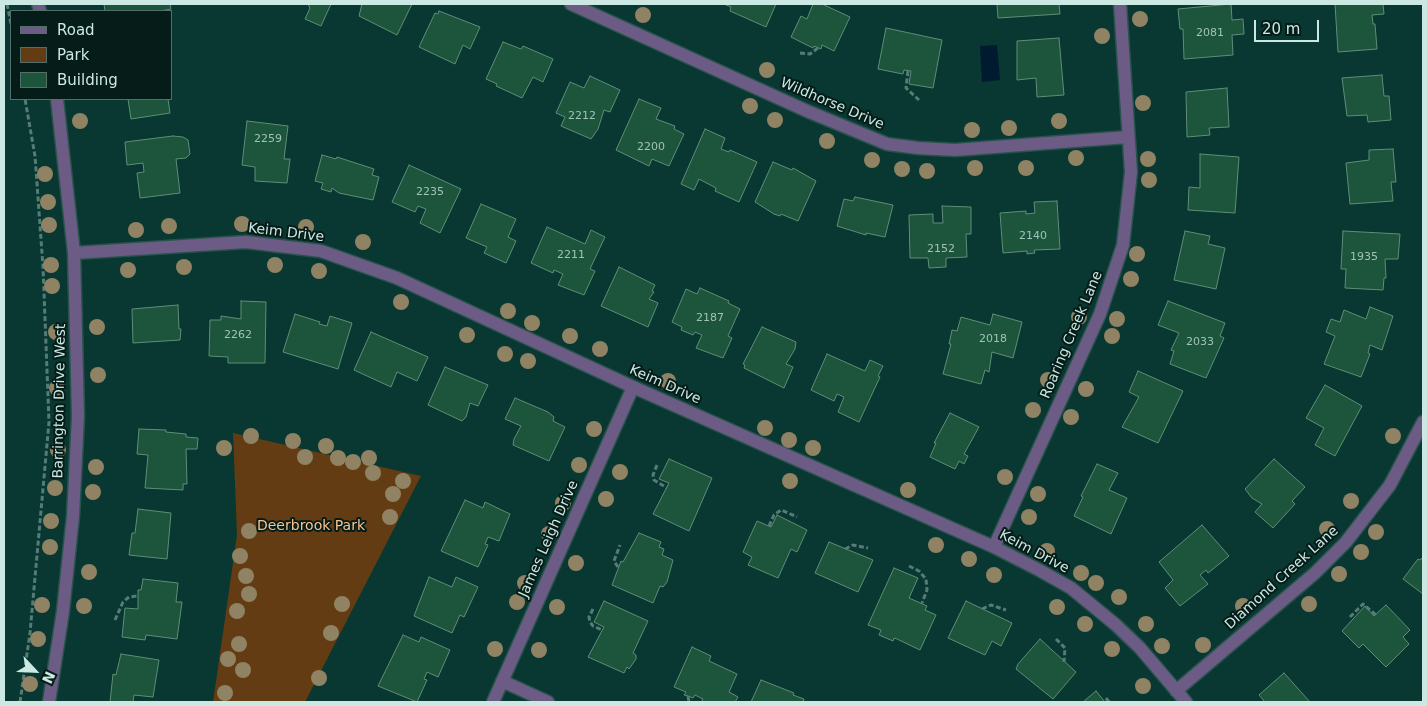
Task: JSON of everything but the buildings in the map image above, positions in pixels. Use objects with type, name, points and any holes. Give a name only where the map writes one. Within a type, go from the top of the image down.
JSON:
[{"type":"street","name":"Wildhorse Drive","points":[[571,4],[808,111],[887,144],[955,150],[1128,137]]},
{"type":"street","name":"Roaring Creek Lane","points":[[994,547],[1100,314],[1113,280],[1123,245],[1129,206],[1131,172],[1120,4]]},
{"type":"street","name":"Barrington Drive West","points":[[48,702],[63,613],[74,496],[78,397],[74,253],[56,100]]},
{"type":"street","name":"Keim Drive","points":[[74,253],[246,242],[321,251],[397,278],[633,387],[994,547],[1070,588],[1093,604],[1140,648],[1186,702]]},
{"type":"street","name":"James Leigh Drive","points":[[493,702],[633,387]]},
{"type":"street","name":"Diamond Creek Lane","points":[[1176,690],[1314,573],[1346,542],[1390,485],[1423,422]]},
{"type":"street","points":[[502,681],[548,702]]},
{"type":"path","points":[[7,4],[10,19]]},
{"type":"path","points":[[800,53],[810,54],[818,48]]},
{"type":"path","points":[[908,71],[906,88],[919,100]]},
{"type":"path","points":[[20,702],[30,633],[49,422],[43,267],[36,156],[25,100]]},
{"type":"path","points":[[657,466],[653,474],[654,480],[667,488]]},
{"type":"path","points":[[769,526],[774,515],[781,510],[798,517]]},
{"type":"path","points":[[618,567],[614,560],[620,545]]},
{"type":"path","points":[[845,549],[853,545],[868,548]]},
{"type":"path","points":[[909,566],[926,579],[927,590],[922,603]]},
{"type":"path","points":[[115,620],[123,602],[128,597],[137,596]]},
{"type":"path","points":[[1350,617],[1363,604],[1376,615]]},
{"type":"path","points":[[982,609],[990,605],[1006,610]]},
{"type":"path","points":[[593,609],[589,616],[590,622],[593,626],[602,630]]},
{"type":"path","points":[[1056,639],[1065,648],[1064,662]]},
{"type":"path","points":[[688,696],[689,702]]},
{"type":"path","points":[[1106,698],[1109,702]]},
{"type":"green space","name":"Deerbrook Park","points":[[233,433],[421,476],[305,702],[213,702],[237,535]]},
{"type":"water","points":[[997,45],[1000,80],[982,82],[980,46]]}]
